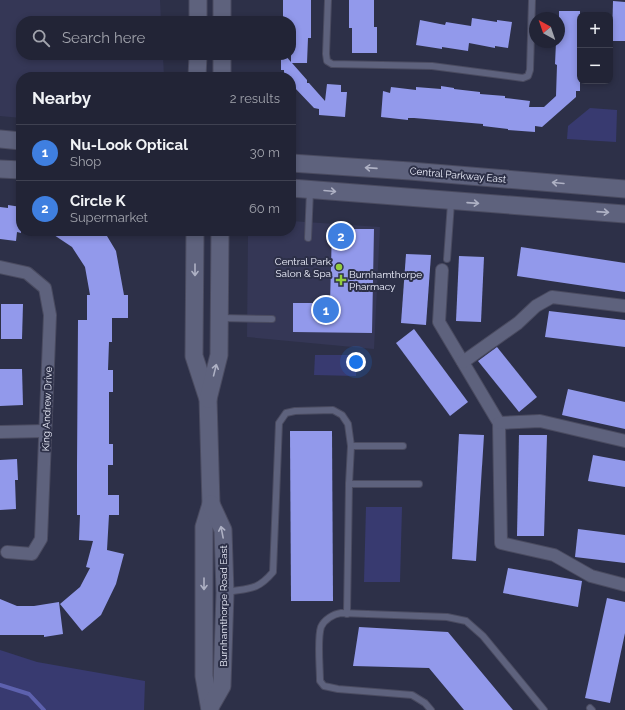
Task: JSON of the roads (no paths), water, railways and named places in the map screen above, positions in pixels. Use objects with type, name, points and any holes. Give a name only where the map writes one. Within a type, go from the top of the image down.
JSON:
[{"type":"main road","points":[[198,0],[198,16]]},
{"type":"main road","points":[[222,0],[222,16]]},
{"type":"main road","points":[[197,72],[198,60]]},
{"type":"main road","points":[[222,60],[222,72]]},
{"type":"main road","points":[[0,139],[16,141]]},
{"type":"main road","name":"Central Parkway East","points":[[296,163],[625,189]]},
{"type":"main road","points":[[0,169],[16,170]]},
{"type":"main road","points":[[296,189],[625,214]]},
{"type":"main road","name":"Burnhamthorpe Road East","points":[[195,236],[194,356],[208,400]]},
{"type":"main road","name":"Burnhamthorpe Road East","points":[[210,709],[204,676],[204,527],[211,504],[208,400],[219,355],[220,236]]},
{"type":"main road","name":"Burnhamthorpe Road East","points":[[210,709],[222,686],[225,593],[224,530],[211,504]]},
{"type":"street","points":[[445,265],[439,322],[499,423],[501,542],[554,554],[590,576],[625,585]]},
{"type":"street","name":"King Andrew Drive","points":[[0,267],[27,273],[45,288],[50,315],[41,539],[32,554],[7,552]]},
{"type":"street","points":[[463,362],[518,323],[536,306],[552,297],[625,306]]},
{"type":"street","points":[[499,423],[540,421],[625,441]]},
{"type":"street","points":[[0,432],[46,431]]},
{"type":"lane","points":[[328,0],[326,54],[327,61],[332,64],[432,66],[523,78],[528,76],[530,70],[532,0]]},
{"type":"lane","points":[[308,238],[310,190]]},
{"type":"lane","points":[[445,265],[451,201]]},
{"type":"lane","points":[[220,318],[272,319]]},
{"type":"lane","points":[[225,593],[257,587],[273,572],[278,423],[286,414],[295,411],[333,410],[342,415],[348,424],[351,446],[347,614]]},
{"type":"lane","points":[[351,446],[403,446]]},
{"type":"lane","points":[[349,484],[419,484]]},
{"type":"lane","points":[[431,710],[425,703],[412,695],[338,689],[324,686],[320,681],[320,633],[322,625],[336,614],[341,613],[447,616],[466,621],[483,636],[544,710]]},
{"type":"waterway","points":[[0,685],[29,694],[44,710]]},
{"type":"place","name":"Circle K","points":[[341,236]]},
{"type":"place","name":"Central Park Salon & Spa","points":[[339,267]]},
{"type":"place","name":"Burnhamthorpe Pharmacy","points":[[341,280]]},
{"type":"place","name":"Nu-Look Optical","points":[[326,310]]}]
